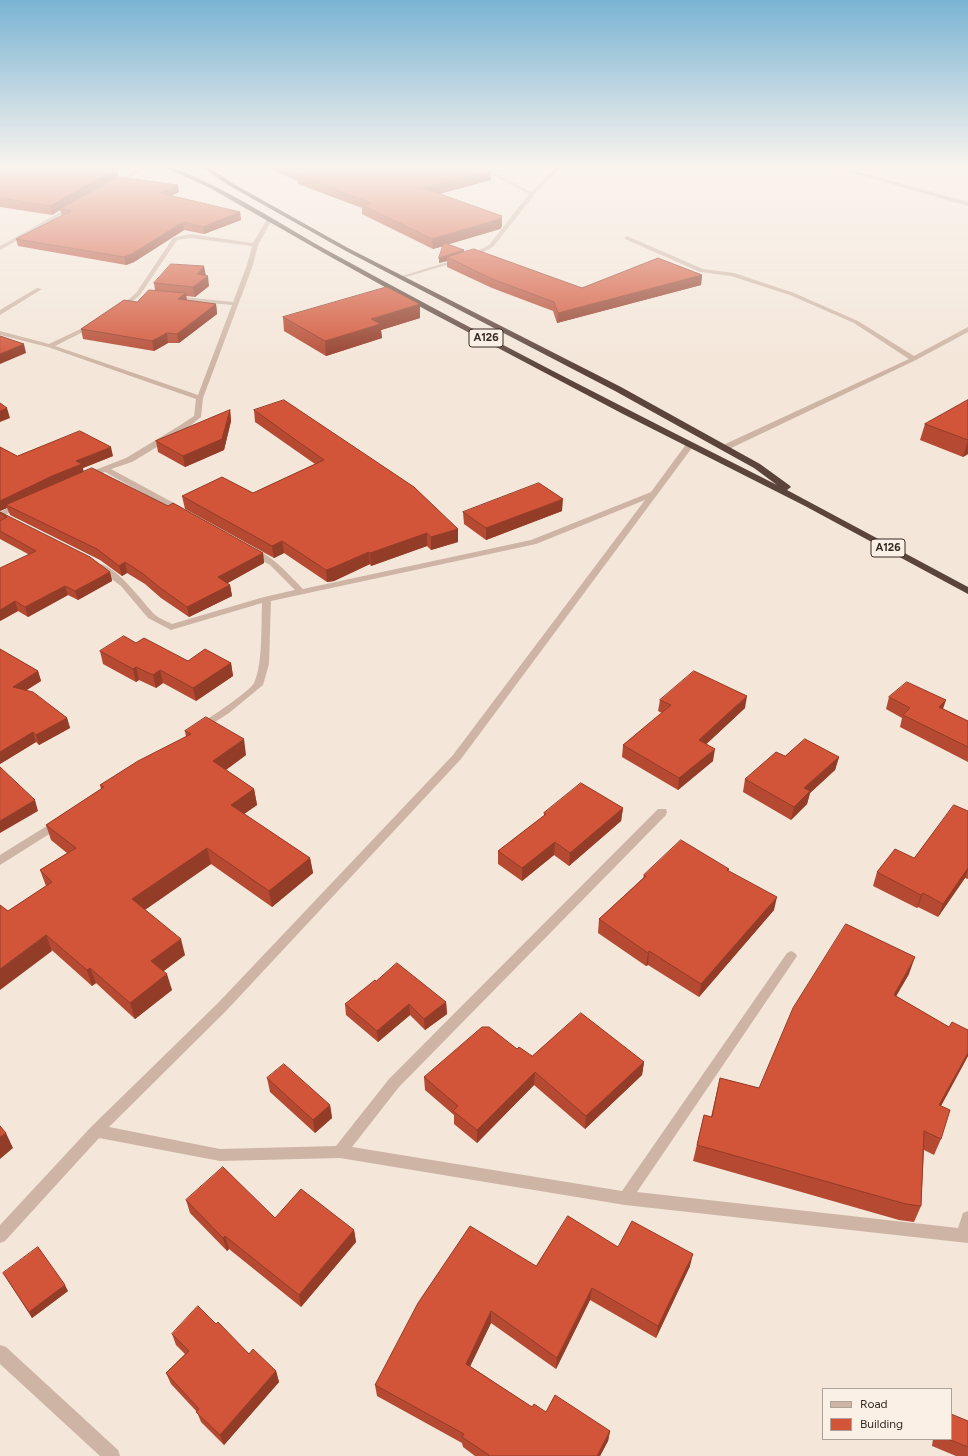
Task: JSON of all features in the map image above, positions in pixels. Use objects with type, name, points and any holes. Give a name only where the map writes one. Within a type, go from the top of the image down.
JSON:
[{"type":"highway","name":"A126","points":[[296,235],[424,305],[808,504],[968,591]]},
{"type":"highway","name":"A126","points":[[323,235],[401,278],[611,385],[724,448],[774,478],[808,504]]},
{"type":"street","points":[[0,248],[23,235]]},
{"type":"street","points":[[80,479],[129,460],[182,428],[197,417],[200,398],[255,245],[261,235]]},
{"type":"street","points":[[401,278],[472,256],[491,246],[500,235]]},
{"type":"street","points":[[115,313],[138,294],[175,239],[190,236],[255,245]]},
{"type":"street","points":[[627,238],[702,271],[732,274],[792,294],[856,322],[914,359]]},
{"type":"street","points":[[0,313],[39,289]]},
{"type":"street","points":[[138,294],[145,295]]},
{"type":"street","points":[[168,297],[235,304]]},
{"type":"street","points":[[50,346],[96,323]]},
{"type":"street","points":[[724,448],[914,359],[968,329]]},
{"type":"street","points":[[0,333],[50,346],[200,398]]},
{"type":"street","points":[[0,1236],[96,1131],[222,1007],[457,757],[690,444]]},
{"type":"street","points":[[105,469],[188,515]]},
{"type":"street","points":[[90,560],[124,584],[151,616],[172,627],[267,599],[533,542],[654,494]]},
{"type":"street","points":[[0,515],[26,503]]},
{"type":"street","points":[[0,515],[13,522]]},
{"type":"street","points":[[247,548],[273,563],[302,592]]},
{"type":"street","points":[[193,733],[226,711],[258,685],[264,664],[267,599]]},
{"type":"street","points":[[340,1152],[394,1083],[662,812]]},
{"type":"street","points":[[0,860],[67,817]]},
{"type":"street","points":[[625,1198],[791,956]]},
{"type":"street","points":[[96,1131],[220,1154],[340,1152],[625,1198],[965,1235],[968,1218]]},
{"type":"street","points":[[0,1353],[112,1456]]},
{"type":"building","points":[[24,235],[162,235],[132,254],[124,257],[16,239]]},
{"type":"building","points":[[424,235],[446,235],[432,239]]},
{"type":"building","points":[[444,243],[464,250],[439,258]]},
{"type":"building","points":[[474,249],[582,288],[658,258],[702,275],[558,313],[554,302],[492,279],[447,257]]},
{"type":"building","points":[[171,264],[204,266],[197,274],[208,276],[193,287],[154,283]]},
{"type":"building","points":[[387,287],[420,304],[371,319],[381,324],[325,341],[283,317]]},
{"type":"building","points":[[149,290],[186,293],[178,299],[216,304],[177,334],[167,333],[152,341],[81,329],[124,300],[137,302]]},
{"type":"building","points":[[0,336],[24,344],[0,354]]},
{"type":"building","points":[[284,400],[414,487],[458,529],[431,537],[427,533],[370,553],[369,552],[326,570],[282,541],[272,546],[182,496],[222,477],[253,493],[324,460],[254,410]]},
{"type":"building","points":[[968,400],[968,440],[925,424]]},
{"type":"building","points":[[0,403],[7,408],[0,411]]},
{"type":"building","points":[[230,410],[222,439],[183,456],[156,441]]},
{"type":"building","points":[[80,431],[111,447],[76,461],[82,464],[52,476],[0,501],[0,447],[17,456]]},
{"type":"building","points":[[92,468],[168,506],[173,503],[263,553],[218,577],[230,585],[187,607],[125,562],[119,566],[97,549],[6,505]]},
{"type":"building","points":[[539,483],[563,499],[486,528],[463,512]]},
{"type":"building","points":[[0,512],[90,557],[110,572],[75,591],[65,586],[25,607],[15,601],[0,610],[0,568],[36,551],[0,531],[0,521],[7,517]]},
{"type":"building","points":[[124,636],[136,643],[144,638],[188,661],[205,649],[231,663],[193,688],[160,670],[153,675],[136,667],[133,669],[100,651]]},
{"type":"building","points":[[0,649],[38,671],[13,687],[33,692],[67,718],[36,735],[33,732],[0,752]]},
{"type":"building","points":[[694,671],[747,696],[699,740],[715,749],[679,778],[623,745],[671,705],[660,700]]},
{"type":"building","points":[[907,682],[946,700],[939,707],[968,721],[968,747],[903,715],[910,708],[889,697]]},
{"type":"building","points":[[206,717],[244,739],[213,761],[254,789],[231,805],[310,858],[269,891],[207,848],[132,899],[181,939],[151,961],[167,974],[130,1003],[90,968],[87,970],[46,935],[0,969],[0,905],[8,911],[52,882],[40,870],[76,848],[46,825],[104,787],[100,785],[138,761],[191,734],[185,731]]},
{"type":"building","points":[[805,739],[839,757],[804,788],[810,791],[794,807],[745,779],[776,752],[785,756]]},
{"type":"building","points":[[0,767],[35,800],[0,821]]},
{"type":"building","points":[[581,783],[623,808],[570,853],[555,842],[522,868],[498,851],[546,814],[544,813]]},
{"type":"building","points":[[954,805],[968,811],[968,868],[943,904],[923,893],[921,895],[877,872],[895,849],[914,858]]},
{"type":"building","points":[[681,840],[729,869],[727,870],[777,897],[701,984],[649,951],[648,953],[599,919],[646,876],[644,875]]},
{"type":"building","points":[[846,924],[915,957],[894,995],[949,1027],[952,1022],[968,1030],[968,1053],[939,1105],[950,1110],[941,1139],[924,1131],[921,1206],[906,1204],[697,1145],[704,1115],[712,1117],[720,1078],[759,1088],[793,1008]]},
{"type":"building","points":[[397,963],[446,1002],[424,1019],[409,1004],[377,1031],[345,1004]]},
{"type":"building","points":[[581,1013],[644,1062],[586,1116],[535,1072],[477,1130],[453,1111],[458,1106],[424,1077],[482,1027],[489,1027],[517,1049],[519,1047],[532,1056]]},
{"type":"building","points":[[284,1064],[330,1105],[313,1120],[267,1078]]},
{"type":"building","points":[[0,1126],[6,1133],[0,1137]]},
{"type":"building","points":[[223,1167],[275,1218],[301,1189],[354,1230],[299,1295],[225,1236],[223,1238],[186,1200]]},
{"type":"building","points":[[568,1216],[618,1247],[632,1221],[693,1254],[658,1326],[592,1288],[557,1358],[491,1311],[466,1364],[532,1407],[534,1404],[546,1412],[555,1395],[610,1431],[597,1456],[488,1456],[489,1455],[462,1437],[464,1434],[375,1385],[418,1303],[470,1226],[536,1266]]},
{"type":"building","points":[[38,1247],[65,1285],[29,1312],[3,1273]]},
{"type":"building","points":[[198,1306],[216,1324],[218,1322],[249,1354],[253,1349],[276,1371],[220,1435],[196,1412],[199,1409],[166,1373],[189,1351],[172,1334]]},
{"type":"building","points":[[952,1414],[968,1421],[968,1447],[950,1440],[952,1440]]}]
